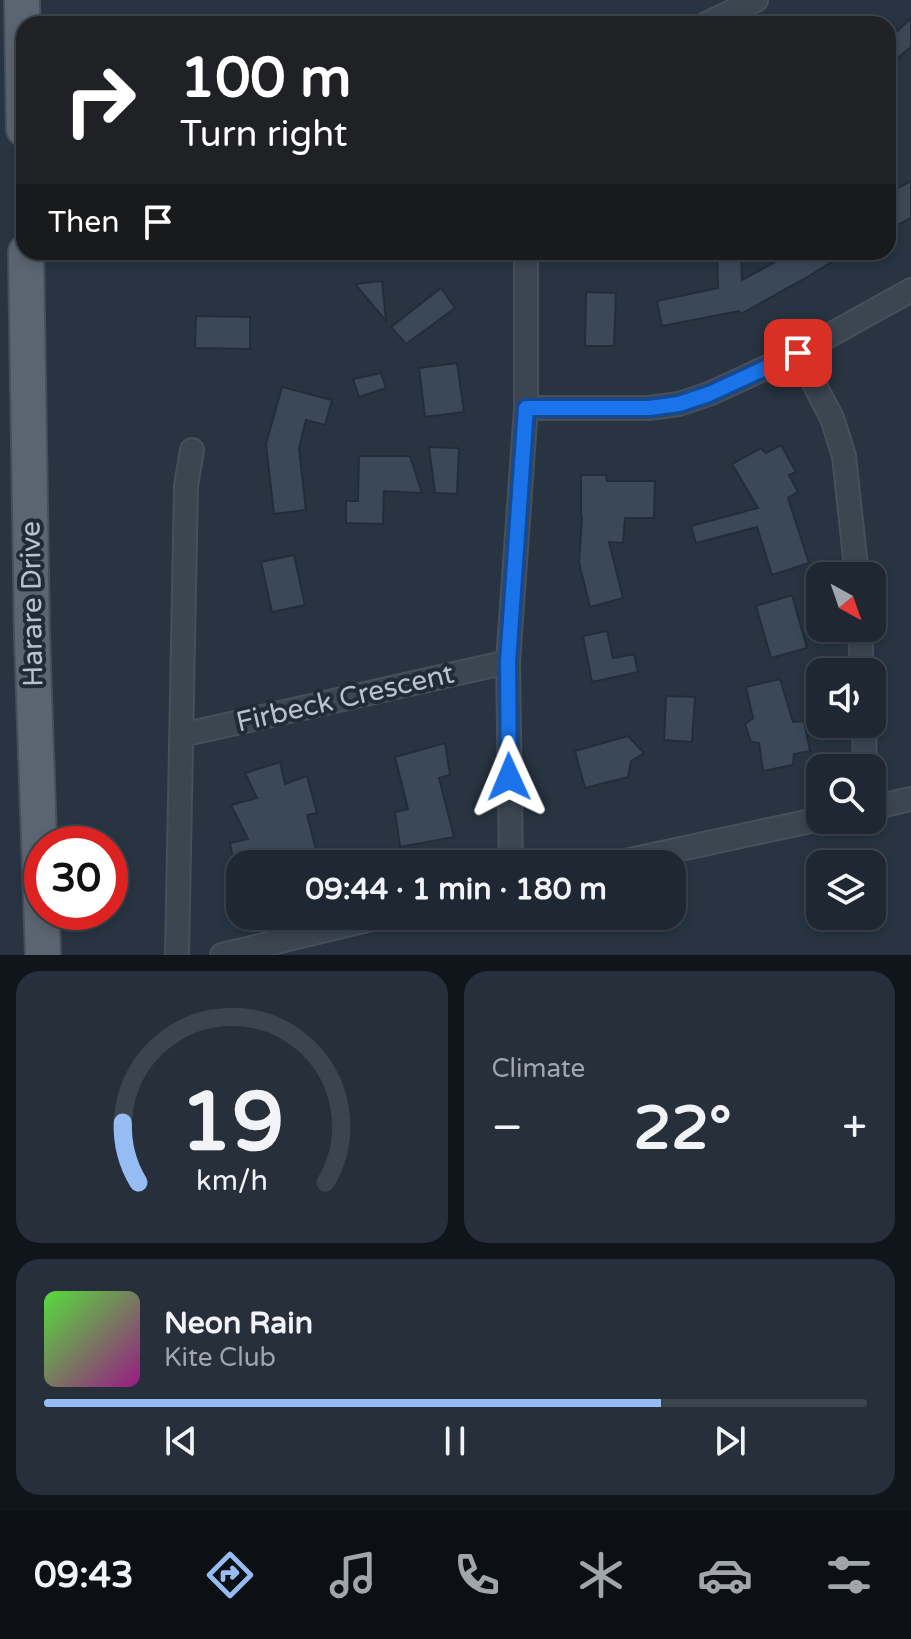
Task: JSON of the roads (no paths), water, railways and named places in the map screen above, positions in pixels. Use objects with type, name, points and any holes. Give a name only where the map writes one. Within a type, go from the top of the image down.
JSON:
[{"type":"main road","name":"Harare Drive","points":[[26,260],[32,637],[43,955]]},
{"type":"street","points":[[723,16],[756,0]]},
{"type":"street","points":[[511,850],[508,662],[526,408],[526,260]]},
{"type":"street","points":[[526,408],[649,408],[679,404],[709,394],[798,353],[911,290]]},
{"type":"street","points":[[798,353],[832,418],[844,456],[855,562]]},
{"type":"street","points":[[177,955],[186,486],[192,450]]},
{"type":"street","name":"Firbeck Crescent","points":[[182,735],[508,662]]},
{"type":"street","points":[[886,805],[911,799]]},
{"type":"street","points":[[676,850],[806,822]]},
{"type":"street","points":[[222,955],[326,930]]}]
